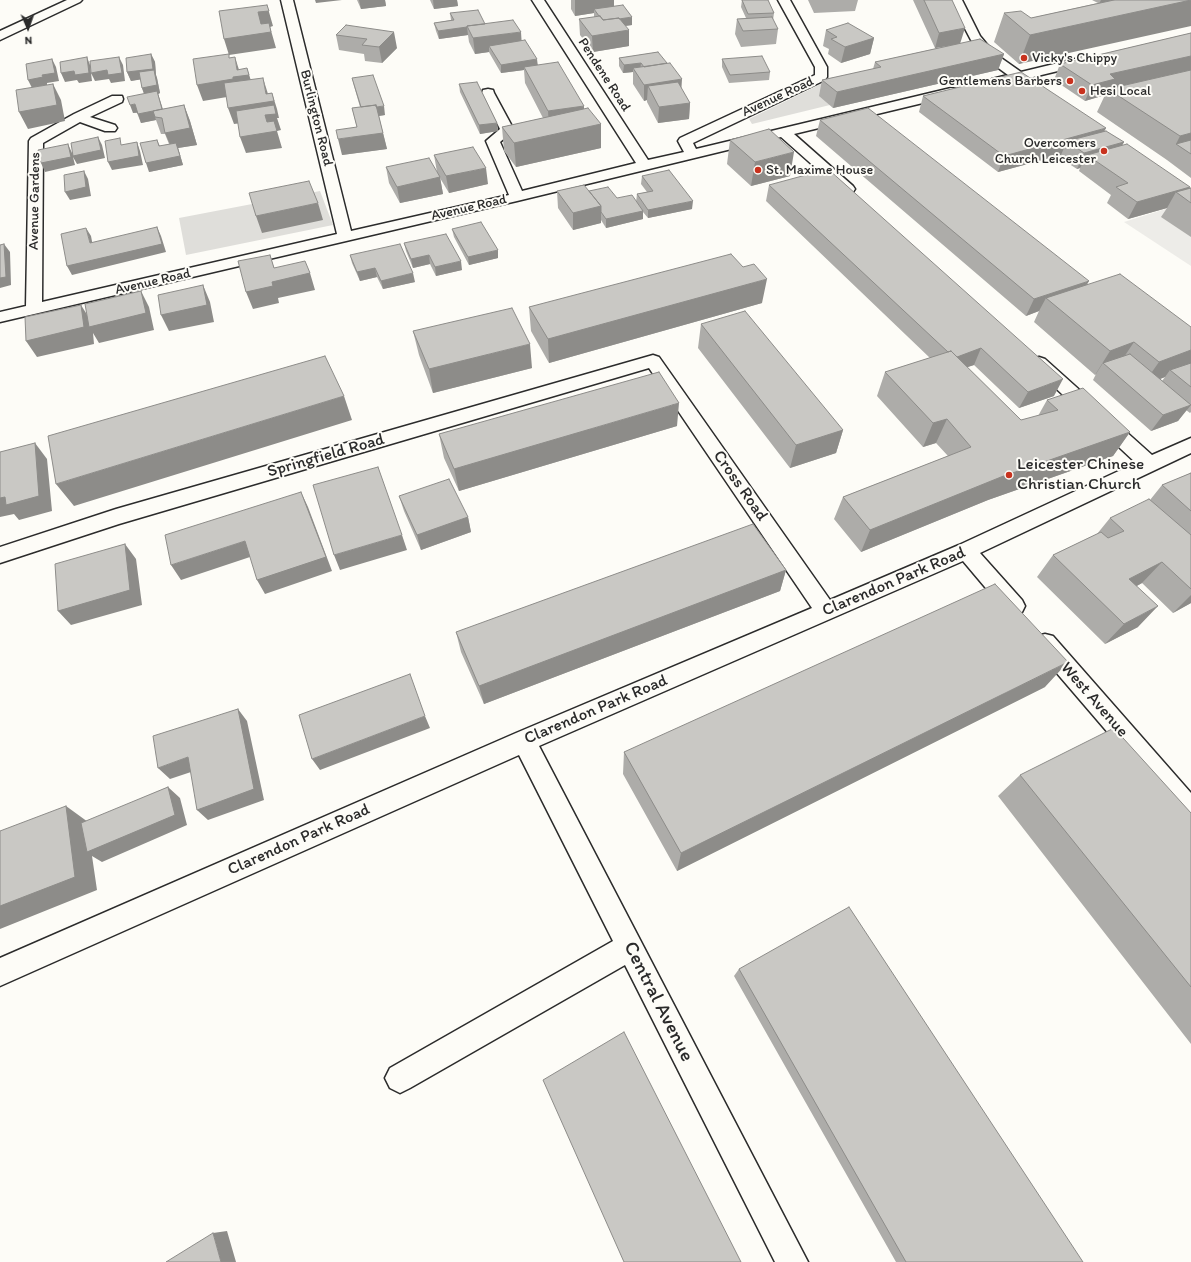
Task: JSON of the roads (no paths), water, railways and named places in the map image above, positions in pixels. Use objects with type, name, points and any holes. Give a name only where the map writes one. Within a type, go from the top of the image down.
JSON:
[{"type":"street","points":[[0,36],[76,0]]},
{"type":"street","name":"Burlington Road","points":[[287,0],[345,236]]},
{"type":"street","name":"Pendene Road","points":[[538,0],[645,166]]},
{"type":"street","name":"Avenue Road","points":[[0,317],[517,197],[692,154],[685,141],[821,77],[821,67],[784,0]]},
{"type":"street","points":[[956,0],[975,36],[990,56],[1038,90]]},
{"type":"street","points":[[980,86],[1101,56]]},
{"type":"street","points":[[692,154],[783,131],[965,89]]},
{"type":"street","points":[[488,93],[507,130],[493,141],[517,197]]},
{"type":"street","name":"Avenue Gardens","points":[[34,310],[36,141],[79,117],[117,99]]},
{"type":"street","points":[[79,117],[110,128]]},
{"type":"street","points":[[783,131],[860,201]]},
{"type":"street","points":[[1025,351],[1149,464]]},
{"type":"street","name":"Springfield Road","points":[[0,555],[124,515],[653,361]]},
{"type":"street","name":"Cross Road","points":[[653,361],[826,612]]},
{"type":"street","name":"Clarendon Park Road","points":[[0,972],[524,741],[966,551],[1191,445]]},
{"type":"street","name":"West Avenue","points":[[966,551],[1191,811]]},
{"type":"street","name":"Central Avenue","points":[[524,741],[792,1262]]},
{"type":"street","points":[[400,1078],[629,947]]},
{"type":"place","name":"Vicky's Chippy","points":[[1024,58]]},
{"type":"place","name":"Gentlemens Barbers","points":[[1070,81]]},
{"type":"place","name":"Hesi Local","points":[[1082,91]]},
{"type":"place","name":"Overcomers Church Leicester","points":[[1104,151]]},
{"type":"place","name":"St. Maxime House","points":[[758,170]]},
{"type":"place","name":"Leicester Chinese Christian Church","points":[[1009,475]]}]
